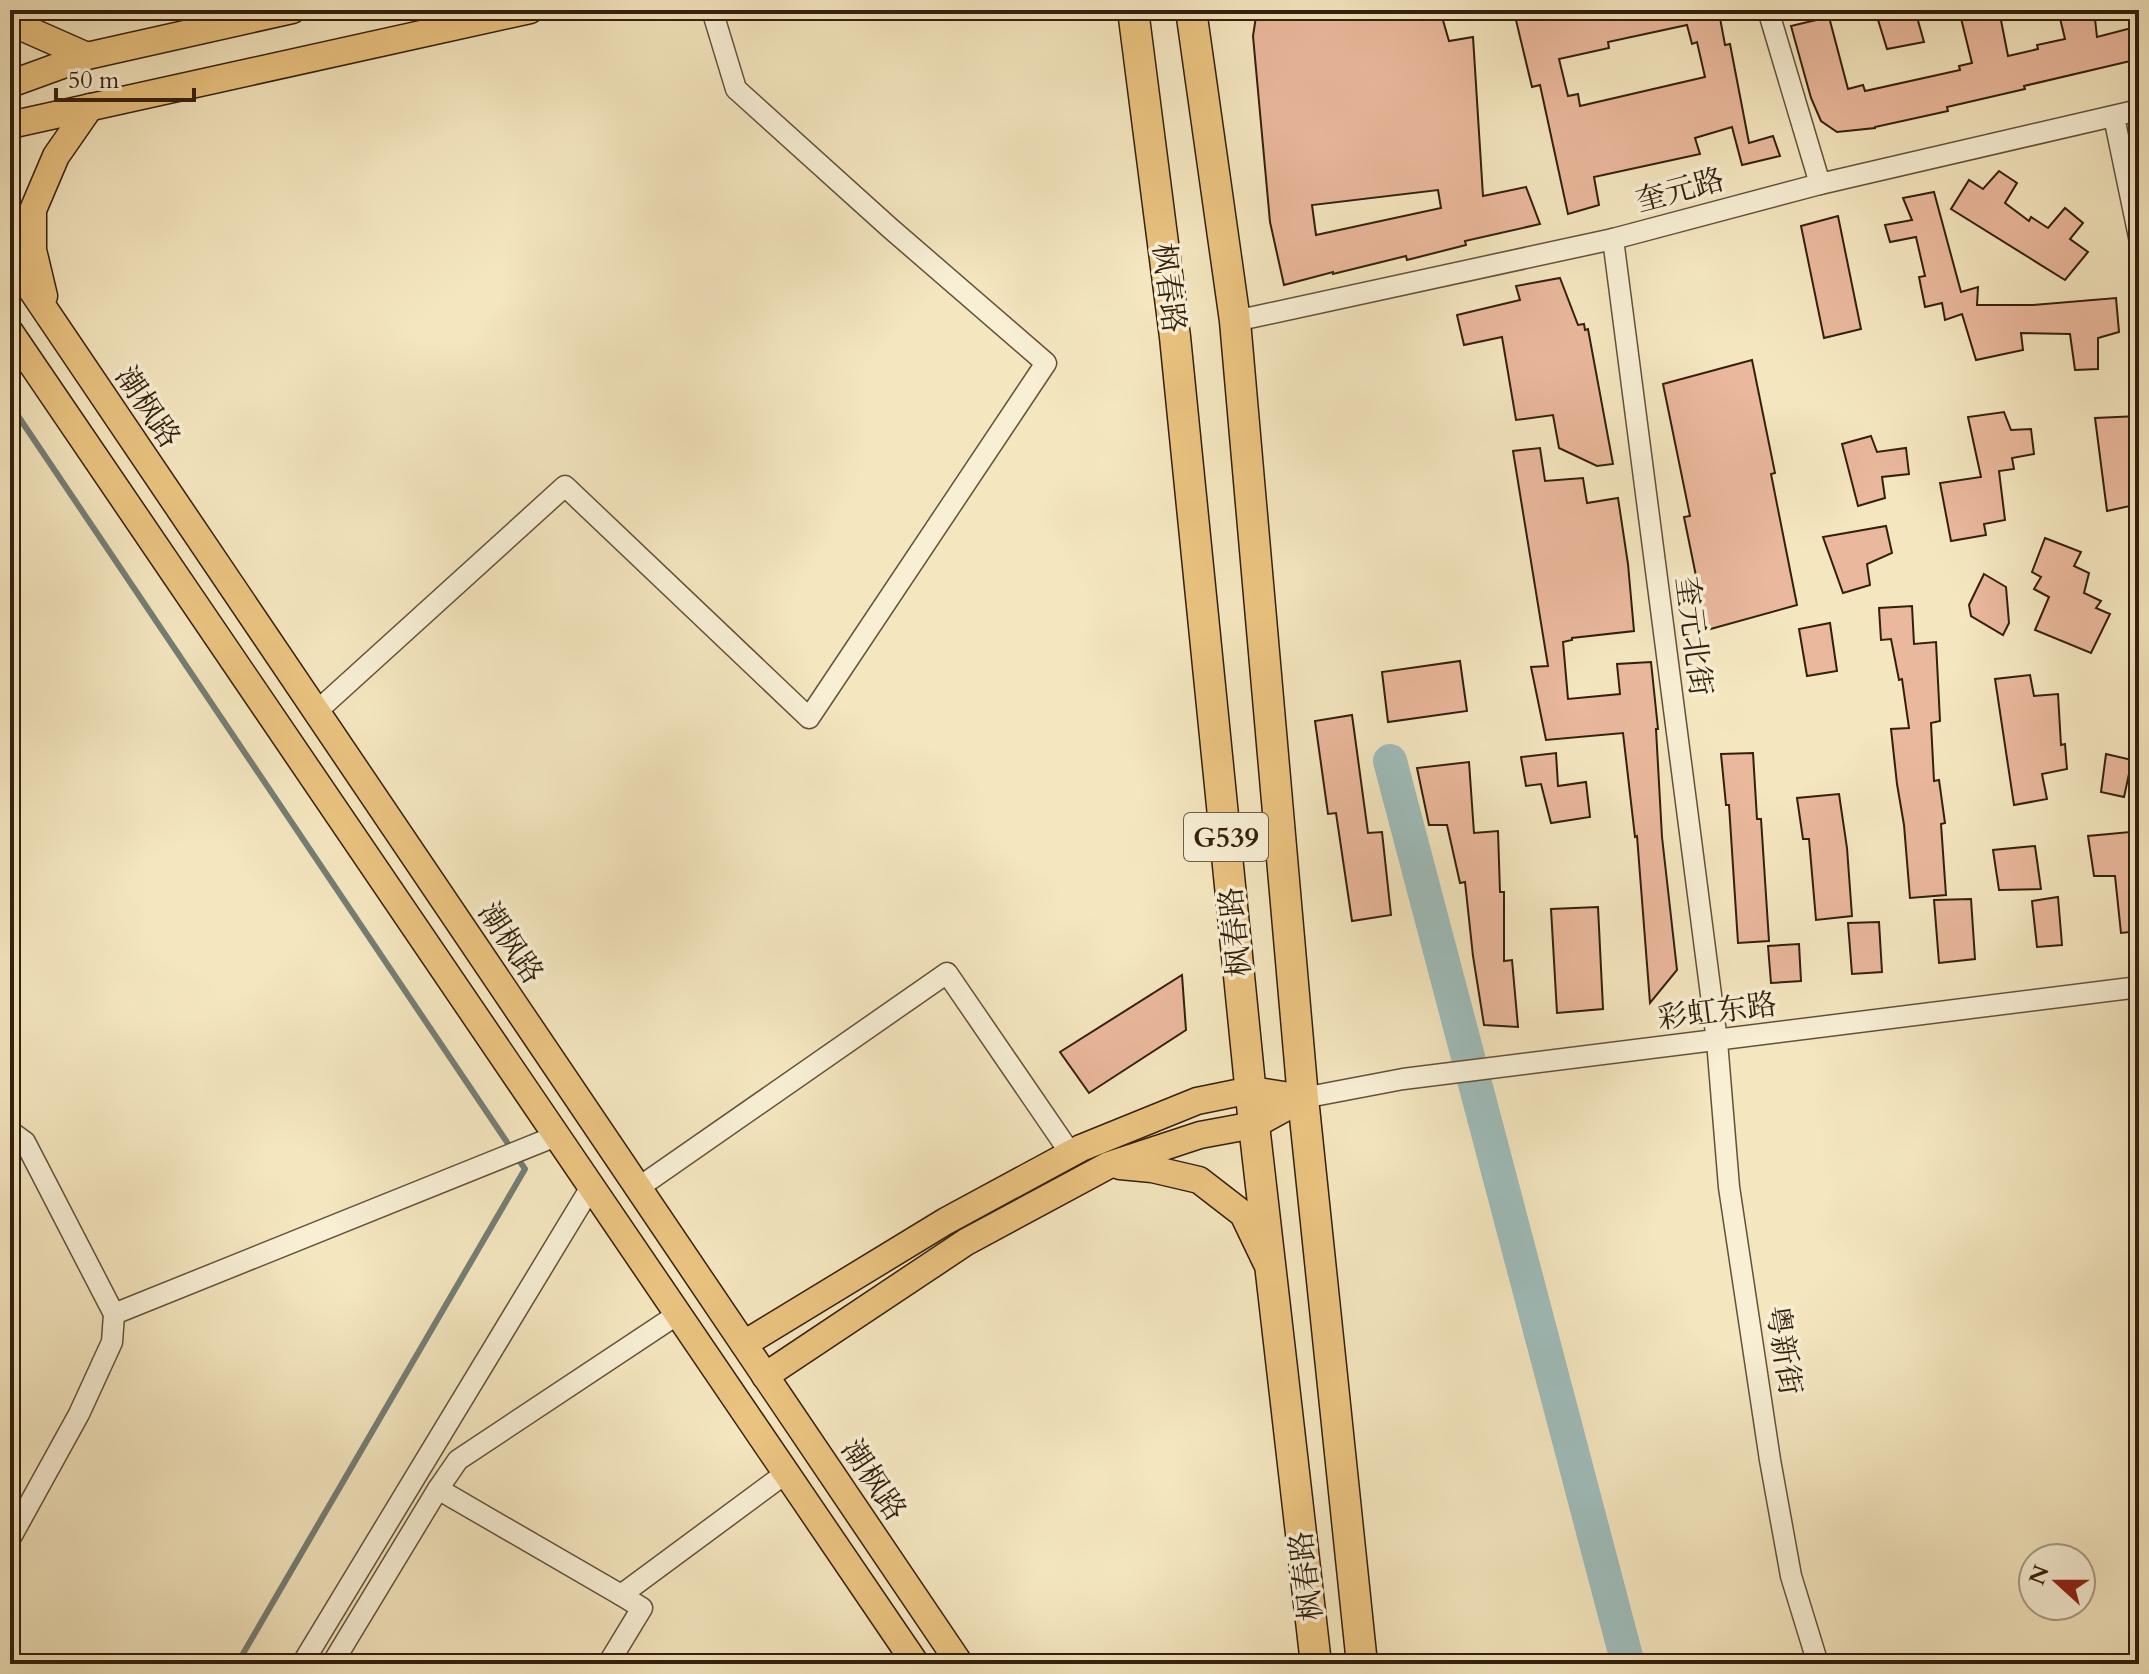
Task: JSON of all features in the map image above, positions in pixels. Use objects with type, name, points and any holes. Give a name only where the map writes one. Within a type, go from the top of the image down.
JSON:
[{"type":"highway","points":[[1113,10],[1137,47]]},
{"type":"highway","name":"枫春路","points":[[1133,10],[1175,337],[1254,1125],[1316,1664]]},
{"type":"highway","name":"枫春路","points":[[1191,10],[1235,321],[1303,1098],[1362,1664]]},
{"type":"highway","points":[[1196,43],[1206,10]]},
{"type":"main road","points":[[10,84],[87,56],[292,10]]},
{"type":"main road","points":[[10,125],[530,10]]},
{"type":"main road","points":[[10,22],[87,56]]},
{"type":"main road","points":[[48,315],[33,250],[33,210],[56,156],[90,107]]},
{"type":"main road","name":"潮枫路","points":[[10,258],[960,1664]]},
{"type":"main road","points":[[10,332],[916,1664]]},
{"type":"main road","points":[[744,1344],[946,1221],[1071,1154],[1197,1101],[1251,1090],[1303,1098]]},
{"type":"main road","points":[[765,1376],[966,1242],[1109,1165],[1200,1135],[1254,1125],[1303,1098]]},
{"type":"main road","points":[[1109,1165],[1152,1169],[1199,1180],[1243,1214],[1271,1272]]},
{"type":"street","points":[[316,712],[565,486],[809,718],[1046,363],[736,89],[712,10]]},
{"type":"street","points":[[1768,10],[1820,184]]},
{"type":"street","name":"奎元路","points":[[1235,321],[1613,239],[1820,184],[2139,110]]},
{"type":"street","points":[[2114,117],[2139,237]]},
{"type":"street","name":"奎元北街","points":[[1613,239],[1717,1041]]},
{"type":"street","points":[[638,1188],[947,973],[1071,1154]]},
{"type":"street","name":"彩虹东路","points":[[1303,1098],[1403,1079],[2139,987]]},
{"type":"street","name":"粤新街","points":[[1717,1041],[1729,1187],[1770,1460],[1791,1576],[1818,1664]]},
{"type":"street","points":[[10,1131],[25,1142],[114,1314],[112,1342],[106,1357],[79,1414],[10,1539]]},
{"type":"street","points":[[114,1314],[556,1136]]},
{"type":"street","points":[[302,1664],[591,1187]]},
{"type":"street","points":[[332,1664],[458,1460],[678,1314]]},
{"type":"street","points":[[621,1595],[786,1473]]},
{"type":"street","points":[[438,1489],[642,1608],[608,1664]]},
{"type":"building","points":[[1257,10],[1440,10],[1449,41],[1473,37],[1483,196],[1526,187],[1540,224],[1465,241],[1466,245],[1407,260],[1406,256],[1284,285],[1270,222],[1253,36]],"holes":[[[1438,190],[1441,208],[1316,235],[1312,205]]]},
{"type":"building","points":[[1538,10],[1726,10],[1726,16],[1720,18],[1725,45],[1730,44],[1749,143],[1773,136],[1780,156],[1742,165],[1732,127],[1695,138],[1700,154],[1594,177],[1599,205],[1568,214],[1540,85],[1532,87],[1515,16]],"holes":[[[1687,25],[1692,44],[1697,42],[1705,77],[1580,106],[1578,94],[1568,96],[1559,59],[1609,48],[1608,42]]]},
{"type":"building","points":[[1875,10],[1915,10],[1924,42],[1887,49]]},
{"type":"building","points":[[1959,10],[1999,10],[2008,56],[2065,39],[2058,10],[2094,10],[2097,37],[2139,26],[2139,59],[2024,86],[2025,89],[1947,107],[1948,111],[1875,128],[1837,132],[1821,121],[1811,98],[1791,26],[1829,17],[1848,89],[1863,85],[1865,91],[1960,70],[1959,66],[1972,63]]},
{"type":"building","points":[[1999,171],[2017,183],[2005,203],[2029,221],[2031,217],[2048,228],[2065,208],[2083,223],[2070,239],[2088,252],[2065,280],[1951,209],[1969,180],[1983,189]]},
{"type":"building","points":[[1934,192],[1961,292],[1978,287],[1977,305],[2033,305],[2116,298],[2119,332],[2098,338],[2098,369],[2075,370],[2070,334],[2021,333],[2023,350],[1976,360],[1962,314],[1945,320],[1942,303],[1925,307],[1919,277],[1925,276],[1916,237],[1890,242],[1885,225],[1912,220],[1903,198]]},
{"type":"building","points":[[1838,216],[1861,329],[1824,338],[1801,226]]},
{"type":"building","points":[[1560,278],[1578,325],[1584,324],[1585,330],[1588,329],[1613,464],[1597,466],[1559,448],[1553,415],[1516,420],[1502,337],[1464,345],[1457,315],[1520,300],[1516,286]]},
{"type":"building","points":[[1752,360],[1797,605],[1707,630],[1684,517],[1690,516],[1663,384]]},
{"type":"building","points":[[2004,412],[2011,430],[2031,429],[2034,454],[2012,458],[2014,469],[1999,471],[2005,520],[1984,524],[1986,535],[1951,541],[1940,483],[1981,477],[1968,417]]},
{"type":"building","points":[[2139,416],[2139,504],[2107,511],[2095,418]]},
{"type":"building","points":[[1871,436],[1877,452],[1906,448],[1909,474],[1882,477],[1885,498],[1858,506],[1842,444]]},
{"type":"building","points":[[1540,448],[1545,481],[1583,478],[1587,503],[1618,498],[1628,564],[1634,631],[1572,638],[1563,642],[1568,699],[1620,694],[1617,664],[1651,662],[1658,729],[1662,837],[1677,970],[1650,1003],[1637,836],[1623,733],[1546,740],[1531,667],[1548,666],[1513,451]]},
{"type":"building","points":[[1886,526],[1892,553],[1867,564],[1870,585],[1843,593],[1823,537]]},
{"type":"building","points":[[2045,538],[2081,552],[2074,566],[2089,573],[2084,593],[2101,601],[2096,608],[2110,614],[2091,653],[2035,630],[2049,597],[2034,589],[2041,577],[2032,572]]},
{"type":"building","points":[[1984,574],[2006,587],[2009,623],[2003,635],[1971,616],[1969,605]]},
{"type":"building","points":[[1912,606],[1914,644],[1936,642],[1940,721],[1931,723],[1934,781],[1939,780],[1945,823],[1941,824],[1946,895],[1910,898],[1891,729],[1909,728],[1902,679],[1899,680],[1891,639],[1881,640],[1879,608]]},
{"type":"building","points":[[1830,623],[1837,671],[1807,676],[1799,629]]},
{"type":"building","points":[[1460,661],[1467,711],[1388,722],[1382,672]]},
{"type":"building","points":[[2030,675],[2034,696],[2058,694],[2061,745],[2065,744],[2067,769],[2042,774],[2047,799],[2014,805],[1995,679]]},
{"type":"building","points":[[1352,715],[1368,833],[1382,832],[1391,915],[1352,921],[1336,813],[1328,814],[1315,721]]},
{"type":"building","points":[[1556,753],[1558,786],[1586,782],[1590,817],[1551,823],[1541,784],[1526,786],[1521,757]]},
{"type":"building","points":[[1753,753],[1769,941],[1738,943],[1729,805],[1726,805],[1721,754]]},
{"type":"building","points":[[2106,754],[2132,760],[2124,797],[2101,792]]},
{"type":"building","points":[[1469,762],[1474,833],[1498,831],[1500,892],[1504,892],[1504,961],[1512,960],[1518,1027],[1484,1025],[1465,882],[1460,883],[1447,825],[1429,825],[1417,768]]},
{"type":"building","points":[[1839,794],[1852,916],[1816,920],[1809,839],[1803,839],[1797,798]]},
{"type":"building","points":[[2130,832],[2139,890],[2139,931],[2121,933],[2115,876],[2094,876],[2088,836]]},
{"type":"building","points":[[2035,846],[2041,889],[1999,890],[1993,850]]},
{"type":"building","points":[[2058,897],[2062,945],[2037,947],[2032,901]]},
{"type":"building","points":[[1971,899],[1975,959],[1939,963],[1934,900]]},
{"type":"building","points":[[1598,907],[1603,1009],[1557,1013],[1551,909]]},
{"type":"building","points":[[1879,922],[1882,972],[1852,974],[1848,923]]},
{"type":"building","points":[[1799,944],[1801,981],[1771,983],[1768,946]]},
{"type":"building","points":[[1182,975],[1186,1030],[1089,1093],[1060,1052]]},
{"type":"waterway","points":[[10,404],[525,1169],[237,1664]]},
{"type":"waterway","points":[[1390,761],[1628,1664]]}]
